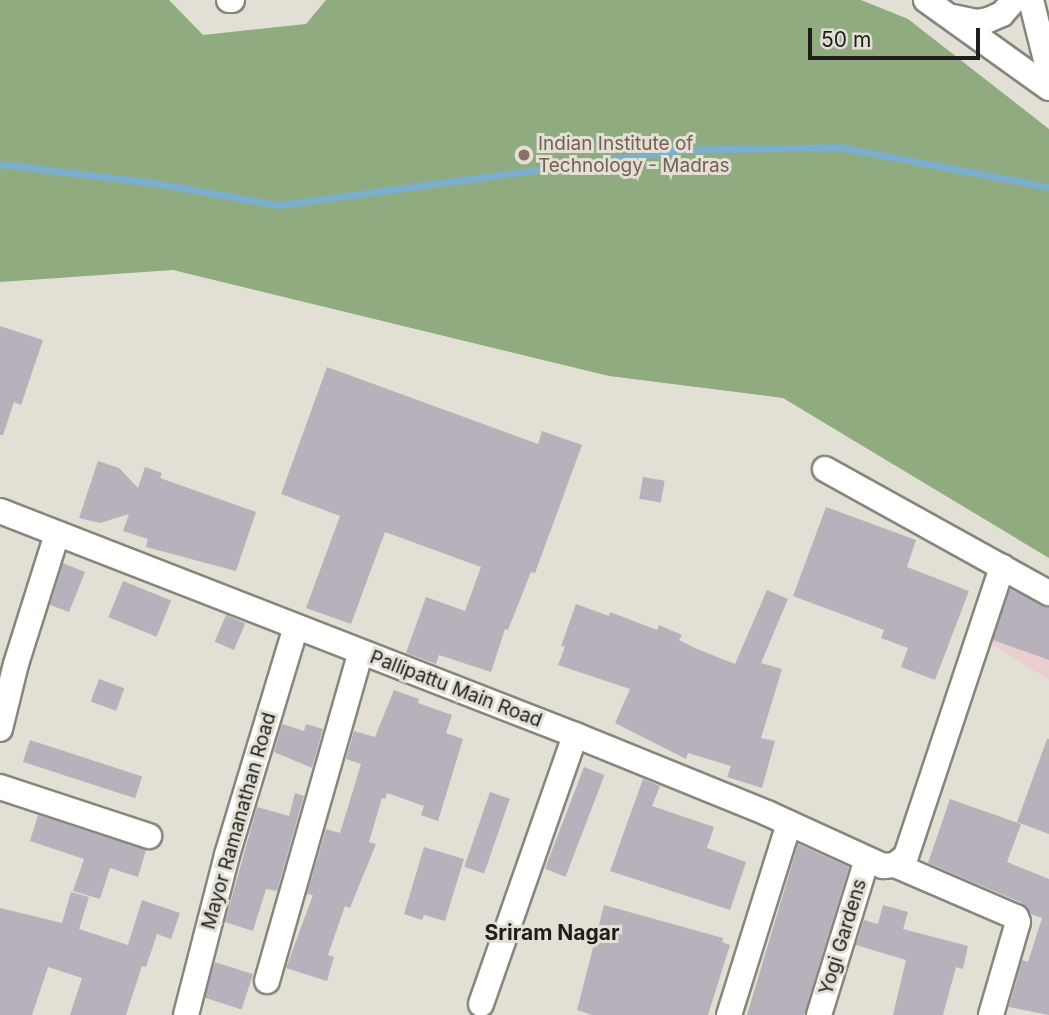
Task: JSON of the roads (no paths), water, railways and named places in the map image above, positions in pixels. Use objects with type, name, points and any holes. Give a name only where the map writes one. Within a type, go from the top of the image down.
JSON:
[{"type":"street","points":[[926,0],[1049,88]]},
{"type":"street","points":[[948,16],[968,21],[988,20],[1002,14],[1014,0]]},
{"type":"street","points":[[1031,0],[1049,72]]},
{"type":"street","points":[[825,469],[1049,593]]},
{"type":"street","name":"Pallipattu Main Road","points":[[0,512],[575,735],[789,823],[883,866],[901,861],[1016,917],[1018,922],[991,1015]]},
{"type":"street","points":[[0,729],[16,664],[57,534]]},
{"type":"street","points":[[901,861],[1002,568]]},
{"type":"street","name":"Mayor Ramanathan Road","points":[[186,1015],[227,855],[296,627]]},
{"type":"street","points":[[267,981],[360,652]]},
{"type":"street","points":[[481,1004],[575,735]]},
{"type":"street","points":[[0,787],[149,835]]},
{"type":"street","points":[[729,1015],[789,823]]},
{"type":"street","name":"Yogi Gardens","points":[[819,1015],[867,859]]},
{"type":"waterway","points":[[0,164],[155,183],[279,205],[678,150],[839,147],[1049,187]]},
{"type":"place","name":"Indian Institute of Technology - Madras","points":[[524,155]]},
{"type":"district","name":"Sriram Nagar","points":[[552,933]]}]
